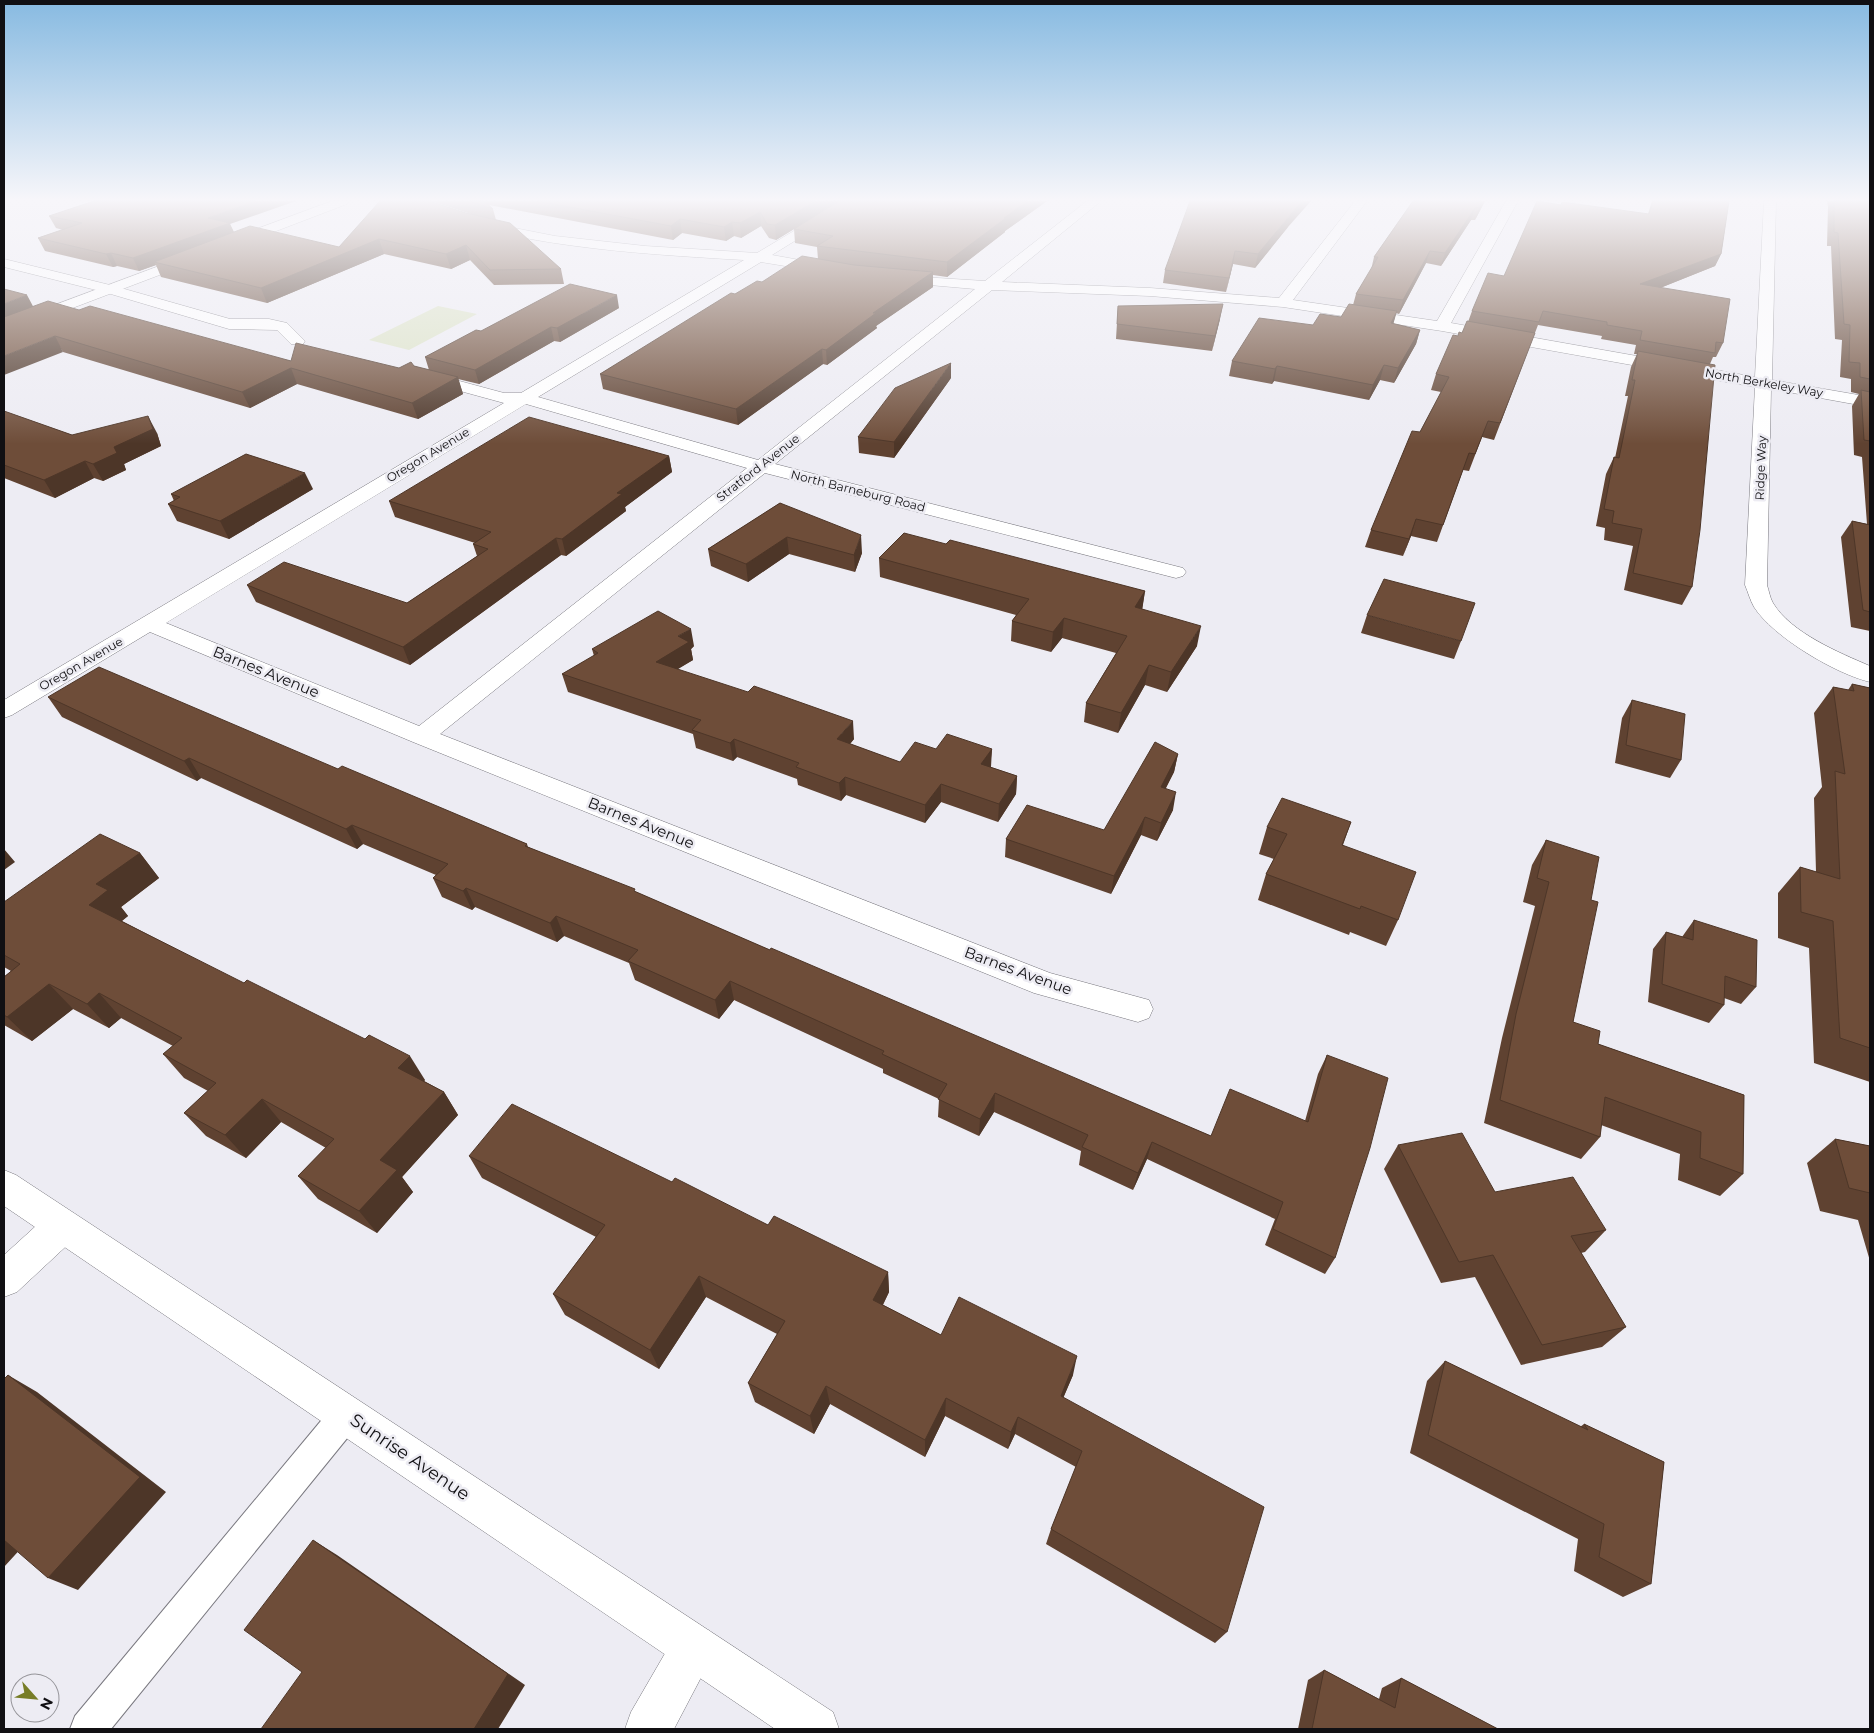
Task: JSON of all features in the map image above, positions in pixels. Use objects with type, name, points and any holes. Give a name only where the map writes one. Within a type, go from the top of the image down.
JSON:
[{"type":"street","points":[[79,282],[229,324],[269,324],[282,326],[297,341],[274,342]]},
{"type":"street","points":[[4,329],[127,282]]},
{"type":"street","name":"Oregon Avenue","points":[[4,710],[150,624],[716,282]]},
{"type":"street","name":"North Berkeley Way","points":[[941,282],[989,286],[1150,292],[1283,303],[1442,326],[1870,402]]},
{"type":"street","name":"Stratford Avenue","points":[[422,736],[994,282]]},
{"type":"street","points":[[1283,303],[1299,282]]},
{"type":"street","points":[[1442,326],[1467,282]]},
{"type":"street","name":"Ridge Way","points":[[1767,282],[1756,584],[1764,606],[1781,624],[1806,642],[1870,675]]},
{"type":"street","points":[[229,324],[233,330],[258,339]]},
{"type":"street","name":"North Barneburg Road","points":[[426,377],[504,398],[523,398],[760,466],[1176,572]]},
{"type":"street","name":"Barnes Avenue","points":[[150,624],[422,736],[1045,984],[1138,1009]]},
{"type":"street","name":"Sunrise Avenue","points":[[4,1186],[816,1729]]},
{"type":"street","points":[[4,1279],[62,1226]]},
{"type":"street","points":[[648,1729],[694,1647]]},
{"type":"lane","points":[[88,1729],[346,1415]]},
{"type":"green space","points":[[438,306],[477,314],[409,350],[369,340]]},
{"type":"building","points":[[236,282],[276,282],[261,288]]},
{"type":"building","points":[[756,282],[919,282],[873,313],[876,313],[826,350],[822,349],[736,409],[600,374],[731,293],[735,294]]},
{"type":"building","points":[[1363,282],[1413,282],[1403,300],[1356,294]]},
{"type":"building","points":[[1484,282],[1646,282],[1640,284],[1730,299],[1723,343],[1716,342],[1715,353],[1640,340],[1642,331],[1607,325],[1607,322],[1543,311],[1539,322],[1472,311]]},
{"type":"building","points":[[1841,282],[1870,282],[1870,379],[1860,377],[1860,363],[1849,362],[1850,325],[1844,324]]},
{"type":"building","points":[[570,284],[617,295],[557,328],[551,327],[475,370],[425,357],[476,330],[481,331]]},
{"type":"building","points":[[4,289],[27,295],[4,304]]},
{"type":"building","points":[[48,301],[79,310],[90,306],[291,361],[296,343],[399,368],[411,362],[414,366],[458,377],[412,403],[291,368],[242,392],[55,336],[4,356],[4,317]]},
{"type":"building","points":[[1223,304],[1215,336],[1117,324],[1118,306]]},
{"type":"building","points":[[1349,304],[1397,311],[1391,323],[1420,330],[1398,368],[1384,365],[1373,385],[1277,366],[1275,369],[1232,361],[1259,318],[1313,325],[1320,314],[1341,317]]},
{"type":"building","points":[[1467,321],[1535,333],[1500,423],[1488,421],[1475,454],[1469,453],[1443,525],[1416,519],[1409,539],[1371,530],[1412,431],[1420,432],[1449,377],[1436,374],[1453,335],[1458,336],[1459,332],[1462,333]]},
{"type":"building","points":[[1638,351],[1715,365],[1700,530],[1692,587],[1633,573],[1642,529],[1612,523],[1614,511],[1604,509],[1614,457],[1619,458],[1635,380],[1632,380]]},
{"type":"building","points":[[951,363],[894,442],[858,437],[895,388]]},
{"type":"building","points":[[1861,390],[1870,392],[1870,441],[1864,440]]},
{"type":"building","points":[[4,411],[72,435],[148,416],[153,429],[114,447],[117,453],[93,464],[85,461],[44,480],[4,465]]},
{"type":"building","points":[[529,417],[669,456],[617,493],[622,494],[562,539],[556,538],[403,647],[247,585],[284,562],[407,603],[488,549],[473,544],[491,532],[389,501]]},
{"type":"building","points":[[246,454],[305,473],[220,521],[168,504],[180,497],[171,494]]},
{"type":"building","points":[[780,503],[861,535],[854,555],[787,537],[746,564],[708,549]]},
{"type":"building","points":[[1852,521],[1870,525],[1870,612],[1863,610]]},
{"type":"building","points":[[904,533],[946,544],[950,540],[1145,591],[1135,607],[1201,626],[1171,672],[1149,665],[1121,713],[1086,703],[1127,636],[1064,618],[1053,632],[1012,621],[1029,599],[879,558]]},
{"type":"building","points":[[1384,579],[1475,603],[1461,641],[1367,615]]},
{"type":"building","points":[[658,611],[691,629],[678,636],[689,642],[656,662],[748,692],[754,686],[853,721],[837,739],[900,762],[915,742],[936,749],[947,734],[992,749],[981,764],[1017,776],[999,804],[941,784],[925,805],[845,777],[839,783],[796,767],[799,763],[734,739],[730,743],[692,730],[701,720],[562,674],[598,653],[592,649]]},
{"type":"building","points":[[99,667],[338,769],[342,766],[527,844],[525,846],[635,889],[634,891],[770,950],[771,948],[1211,1136],[1230,1089],[1308,1122],[1327,1055],[1388,1078],[1370,1148],[1335,1258],[1273,1229],[1283,1202],[1152,1142],[1138,1173],[1082,1147],[1088,1135],[995,1093],[980,1119],[938,1099],[947,1084],[882,1054],[884,1051],[730,981],[715,1000],[628,961],[638,950],[556,916],[550,923],[466,888],[463,891],[433,878],[448,864],[352,825],[346,829],[189,758],[184,761],[48,697]]},
{"type":"building","points":[[1852,684],[1870,688],[1870,1048],[1840,1038],[1833,921],[1801,912],[1800,867],[1840,879],[1835,771],[1845,774],[1833,687],[1854,691]]},
{"type":"building","points":[[1632,700],[1685,714],[1681,760],[1626,745]]},
{"type":"building","points":[[1155,742],[1178,754],[1161,787],[1176,792],[1161,823],[1145,817],[1114,876],[1006,839],[1027,805],[1104,830]]},
{"type":"building","points":[[1282,798],[1351,822],[1342,845],[1416,872],[1398,920],[1361,906],[1360,909],[1266,874],[1287,834],[1267,827]]},
{"type":"building","points":[[100,834],[140,853],[96,884],[108,890],[89,905],[244,983],[247,980],[365,1039],[369,1035],[410,1056],[398,1068],[444,1092],[380,1160],[397,1170],[359,1211],[298,1176],[334,1139],[262,1099],[225,1135],[184,1113],[216,1083],[163,1054],[182,1038],[99,993],[87,1004],[49,984],[7,1017],[4,1015],[4,977],[20,964],[4,955],[4,902]]},
{"type":"building","points":[[1546,840],[1599,857],[1591,900],[1598,902],[1573,1022],[1600,1031],[1598,1044],[1744,1095],[1743,1174],[1700,1158],[1701,1132],[1605,1097],[1600,1137],[1500,1100],[1516,1014],[1549,882],[1537,878]]},
{"type":"building","points":[[1694,920],[1757,940],[1756,987],[1725,976],[1724,1005],[1662,984],[1666,932],[1693,940]]},
{"type":"building","points":[[512,1104],[672,1182],[675,1178],[768,1225],[774,1216],[888,1272],[873,1300],[941,1335],[959,1297],[1077,1356],[1061,1396],[1264,1507],[1227,1632],[1051,1529],[1082,1451],[1018,1417],[1011,1432],[946,1398],[925,1440],[826,1386],[810,1416],[748,1383],[785,1321],[699,1276],[650,1350],[553,1294],[605,1225],[469,1156]]},
{"type":"building","points":[[1462,1133],[1495,1192],[1573,1177],[1606,1230],[1571,1236],[1626,1327],[1542,1345],[1493,1255],[1459,1262],[1398,1145]]},
{"type":"building","points":[[1835,1139],[1870,1146],[1870,1193],[1849,1188]]},
{"type":"building","points":[[1445,1361],[1588,1430],[1584,1424],[1664,1462],[1651,1584],[1599,1557],[1604,1524],[1428,1435]]},
{"type":"building","points":[[8,1375],[140,1477],[48,1578],[4,1540],[4,1379]]},
{"type":"building","points":[[313,1540],[508,1674],[474,1729],[261,1729],[302,1672],[244,1630]]},
{"type":"building","points":[[1324,1670],[1395,1708],[1401,1678],[1498,1729],[1312,1729]]}]
